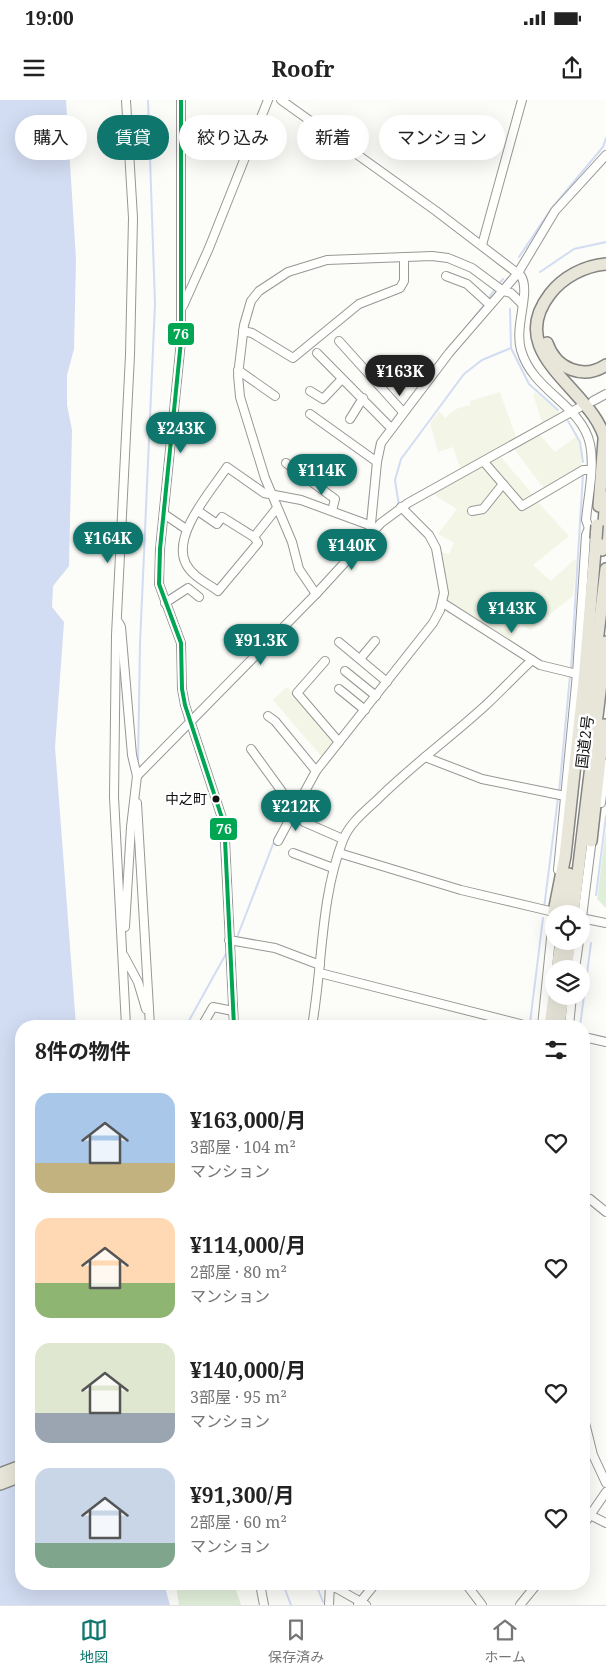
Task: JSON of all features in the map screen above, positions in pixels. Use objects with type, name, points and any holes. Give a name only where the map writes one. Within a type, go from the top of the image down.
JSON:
[{"type":"highway","points":[[606,264],[584,269],[560,283],[543,305],[537,329],[542,352],[551,367],[589,407],[603,430],[606,445]]},
{"type":"highway","points":[[606,271],[583,277],[561,291],[546,315],[545,332],[553,356],[568,369],[591,372],[606,365]]},
{"type":"highway","points":[[560,905],[584,681],[595,531],[604,453],[603,430]]},
{"type":"highway","points":[[594,669],[606,497]]},
{"type":"highway","name":"国道2号","points":[[580,905],[585,781],[594,669],[606,569]]},
{"type":"highway","name":"国道2号","points":[[561,905],[585,781],[606,642]]},
{"type":"highway","points":[[591,841],[606,708]]},
{"type":"highway","points":[[551,1020],[553,1005]]},
{"type":"highway","points":[[560,1020],[562,1005]]},
{"type":"highway","points":[[0,1474],[15,1468]]},
{"type":"highway","points":[[0,1484],[15,1478]]},
{"type":"street","points":[[126,100],[133,218],[130,354],[117,619],[114,797],[126,1020]]},
{"type":"street","points":[[181,100],[182,308],[164,514],[160,584],[165,603],[181,643],[182,689],[190,723],[222,818],[225,840],[234,1020]]},
{"type":"street","points":[[182,308],[209,248],[268,100]]},
{"type":"street","points":[[281,100],[518,273],[525,284],[518,330],[523,357],[535,378],[572,413],[587,434],[591,455],[586,520],[595,531],[586,535],[579,674],[564,796],[559,905]]},
{"type":"street","points":[[482,245],[522,100]]},
{"type":"street","points":[[368,527],[375,461],[381,443],[390,426],[448,352],[518,273],[555,212],[606,155]]},
{"type":"street","points":[[316,594],[300,569],[292,542],[271,493],[240,397],[238,370],[243,331],[252,298],[274,280],[302,266],[340,258],[432,256],[460,263],[481,274],[503,291],[511,293],[522,304]]},
{"type":"street","points":[[243,331],[252,333],[293,358],[359,304],[400,288],[404,281],[404,257]]},
{"type":"street","points":[[446,276],[467,284],[490,305]]},
{"type":"street","points":[[338,341],[402,410]]},
{"type":"street","points":[[317,353],[390,426]]},
{"type":"street","points":[[238,370],[275,396]]},
{"type":"street","points":[[310,391],[323,399],[342,379]]},
{"type":"street","points":[[593,401],[606,394]]},
{"type":"street","points":[[350,418],[363,398]]},
{"type":"street","points":[[137,776],[316,594],[368,527],[582,406]]},
{"type":"street","points":[[310,414],[375,461]]},
{"type":"street","points":[[484,462],[522,506],[583,470],[590,470]]},
{"type":"street","points":[[286,463],[335,500],[332,512]]},
{"type":"street","points":[[198,511],[217,524],[222,517],[254,537],[258,543],[218,591],[192,572],[186,564],[184,541],[186,529],[227,467],[264,493],[301,500],[368,527]]},
{"type":"street","points":[[472,511],[483,509],[503,484]]},
{"type":"street","points":[[254,537],[277,508]]},
{"type":"street","points":[[278,841],[314,769],[434,623],[443,603],[444,593],[436,548],[429,535],[400,508]]},
{"type":"street","points":[[164,514],[186,529]]},
{"type":"street","points":[[165,603],[188,588],[199,597]]},
{"type":"street","points":[[443,603],[540,665],[579,674]]},
{"type":"street","points":[[117,619],[121,627],[132,755],[137,776],[126,927],[122,935]]},
{"type":"street","points":[[360,659],[375,641]]},
{"type":"street","points":[[339,642],[386,680]]},
{"type":"street","points":[[313,1020],[320,969],[322,934],[333,868],[343,839],[362,813],[486,705],[532,660]]},
{"type":"street","points":[[325,661],[297,693],[338,740]]},
{"type":"street","points":[[345,671],[374,695]]},
{"type":"street","points":[[339,689],[363,708]]},
{"type":"street","points":[[268,716],[276,721],[314,769]]},
{"type":"street","points":[[251,749],[304,822],[343,839]]},
{"type":"street","points":[[425,757],[482,779],[564,796]]},
{"type":"street","points":[[581,905],[591,841],[597,826],[606,764]]},
{"type":"street","points":[[135,786],[150,1020]]},
{"type":"street","points":[[293,853],[333,868]]},
{"type":"street","points":[[339,853],[461,890],[545,910]]},
{"type":"street","points":[[590,921],[606,924]]},
{"type":"street","points":[[229,940],[275,948],[320,969],[506,1020]]},
{"type":"street","points":[[543,1020],[553,950]]},
{"type":"street","points":[[123,956],[126,956],[138,982],[149,1020]]},
{"type":"street","points":[[570,1020],[571,1005]]},
{"type":"street","points":[[205,1020],[213,1007],[233,1011]]},
{"type":"street","points":[[590,1038],[606,1042]]},
{"type":"street","points":[[590,1199],[606,1212]]},
{"type":"street","points":[[590,1443],[593,1455],[606,1483]]},
{"type":"street","points":[[606,1492],[590,1515],[606,1523]]},
{"type":"street","points":[[261,1590],[264,1605]]},
{"type":"street","points":[[328,1605],[330,1590]]},
{"type":"street","points":[[340,1590],[361,1604],[371,1590]]},
{"type":"street","points":[[471,1590],[482,1605]]},
{"type":"street","points":[[520,1605],[532,1590]]},
{"type":"green space","points":[[500,392],[517,440],[461,470],[453,447],[438,452],[430,423],[439,411],[445,418],[456,409],[470,405],[470,401]]},
{"type":"green space","points":[[535,392],[557,410],[560,416],[543,425],[533,394]]},
{"type":"green space","points":[[539,434],[555,452],[577,436],[583,456],[580,469],[545,490],[514,449]]},
{"type":"green space","points":[[500,456],[534,496],[523,503],[489,462]]},
{"type":"green space","points":[[483,466],[522,509],[536,500],[569,536],[533,565],[551,581],[575,559],[577,561],[573,596],[530,630],[521,624],[509,642],[487,624],[483,626],[446,602],[440,552],[449,554],[454,543],[438,534],[457,509],[433,494]]},
{"type":"green space","points":[[287,687],[335,740],[322,757],[273,700]]},
{"type":"green space","points":[[606,829],[606,908],[597,899]]},
{"type":"green space","points":[[177,1590],[236,1590],[241,1605],[179,1605]]},
{"type":"water","points":[[0,100],[66,100],[67,115],[15,115],[15,160],[70,160],[76,259],[74,349],[67,375],[67,405],[72,430],[69,566],[53,586],[52,607],[64,622],[55,747],[76,1020],[15,1020],[15,1590],[166,1590],[170,1605],[0,1605]]},
{"type":"waterway","points":[[138,763],[140,644],[155,304],[148,100]]},
{"type":"waterway","points":[[519,257],[551,209],[603,147],[606,138]]},
{"type":"waterway","points":[[540,272],[574,249],[606,242]]},
{"type":"waterway","points":[[498,285],[503,279]]},
{"type":"waterway","points":[[488,299],[495,289]]},
{"type":"waterway","points":[[460,335],[484,305]]},
{"type":"waterway","points":[[399,506],[395,480],[401,459],[464,374],[482,360],[511,348],[510,309]]},
{"type":"waterway","points":[[511,348],[529,384],[558,410]]},
{"type":"waterway","points":[[390,424],[400,412]]},
{"type":"waterway","points":[[568,421],[580,442],[583,462]]},
{"type":"waterway","points":[[374,456],[377,442],[388,427]]},
{"type":"waterway","points":[[367,521],[373,463]]},
{"type":"waterway","points":[[571,670],[583,474]]},
{"type":"waterway","points":[[366,533],[367,526]]},
{"type":"waterway","points":[[559,792],[570,676]]},
{"type":"waterway","points":[[183,711],[185,720]]},
{"type":"waterway","points":[[544,908],[558,798]]},
{"type":"waterway","points":[[596,895],[606,816]]},
{"type":"waterway","points":[[220,832],[225,914]]},
{"type":"waterway","points":[[236,940],[275,839]]},
{"type":"waterway","points":[[530,1020],[543,918]]},
{"type":"waterway","points":[[581,1020],[591,943]]},
{"type":"waterway","points":[[189,1020],[227,952]]},
{"type":"waterway","points":[[285,1590],[291,1605]]},
{"type":"waterway","points":[[318,1590],[323,1602]]},
{"type":"transit line","name":"76","points":[[181,100],[181,341],[160,549],[159,584],[181,643],[182,689],[185,705],[222,818],[225,840],[234,1020]]},
{"type":"place","name":"中之町","points":[[216,799]]}]
